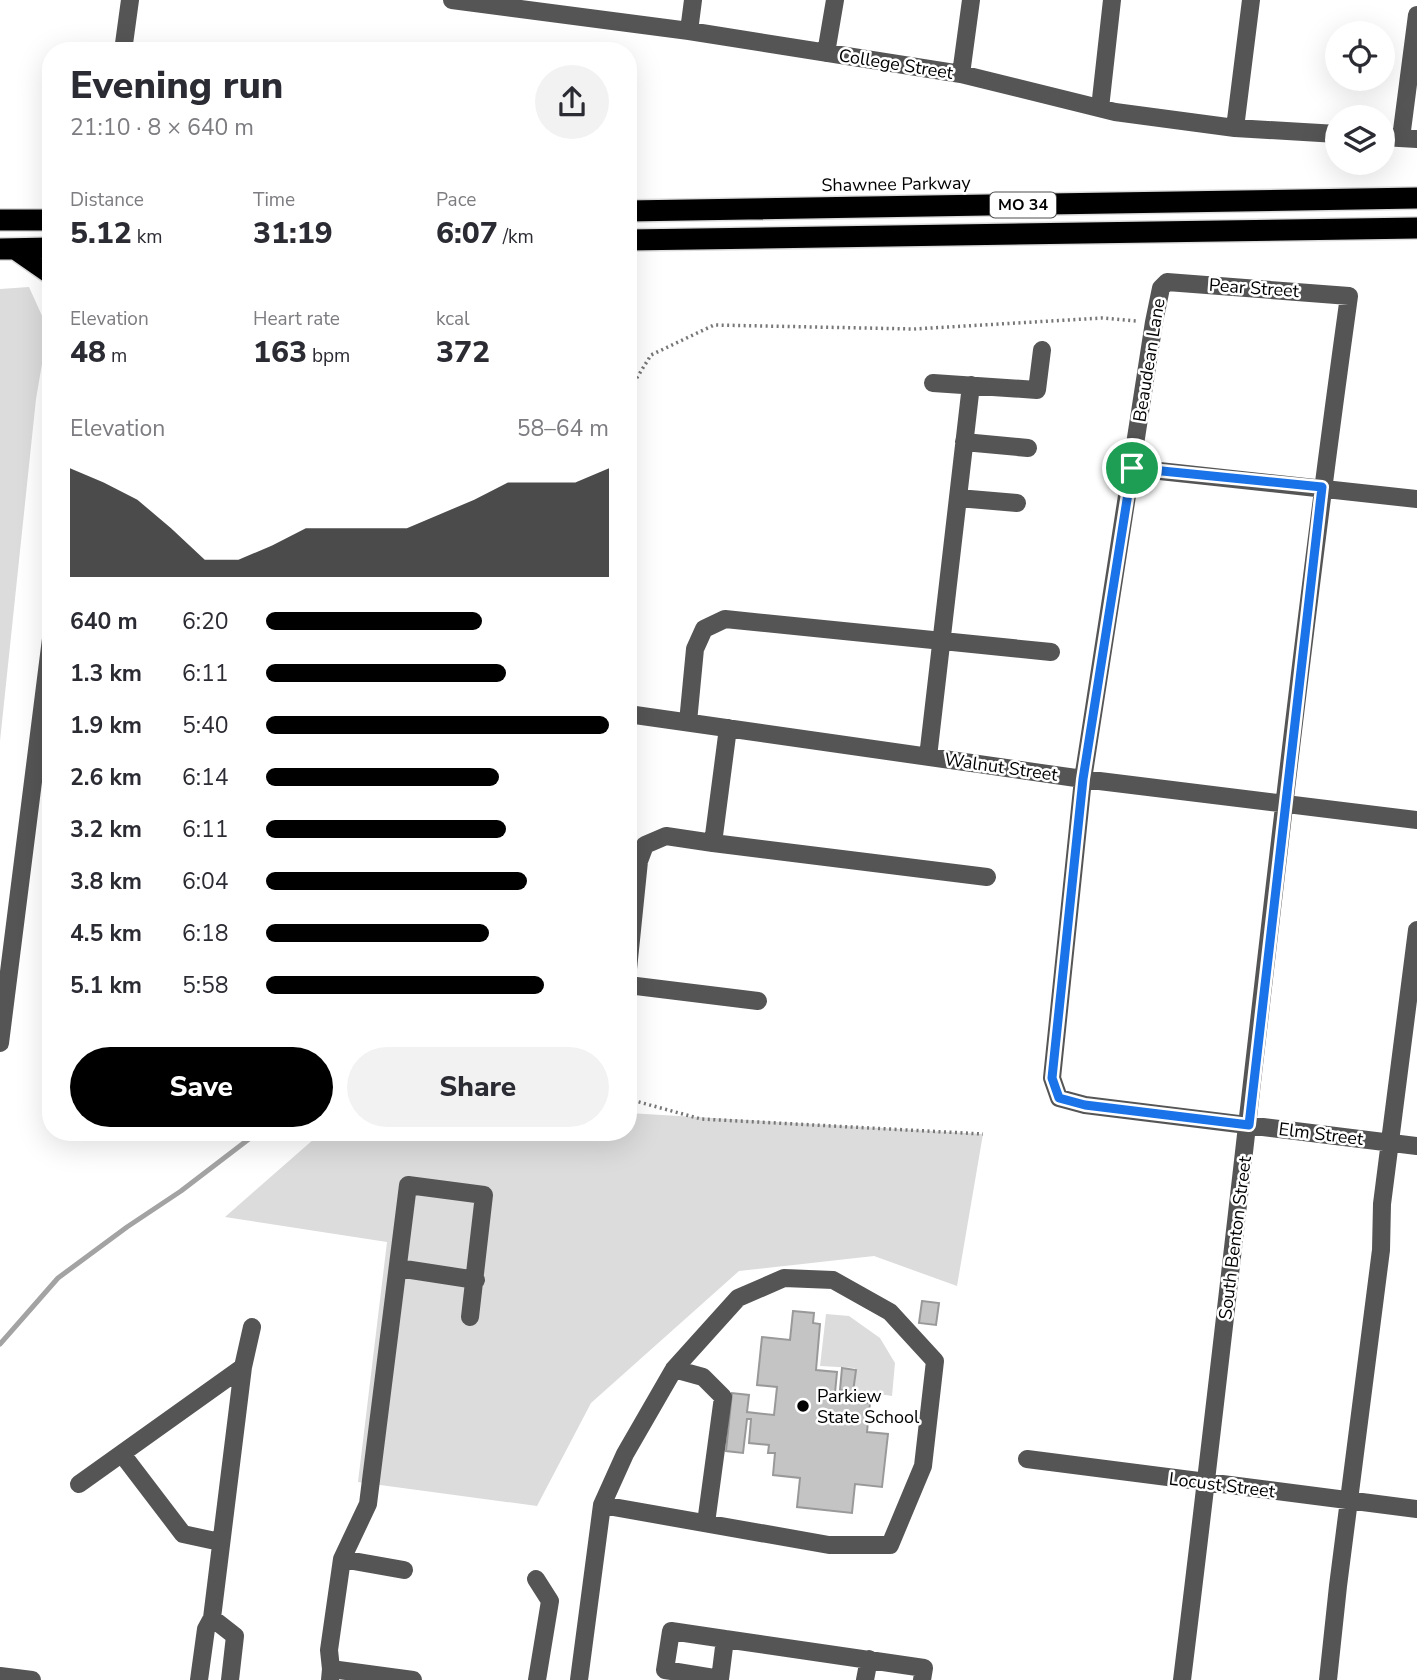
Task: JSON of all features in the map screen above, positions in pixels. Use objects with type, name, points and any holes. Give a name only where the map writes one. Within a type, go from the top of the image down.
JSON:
[{"type":"highway","name":"Shawnee Parkway","points":[[637,211],[1417,198]]},
{"type":"highway","points":[[8,220],[42,207]]},
{"type":"highway","points":[[8,220],[42,220]]},
{"type":"highway","name":"MO 34","points":[[637,240],[1417,228]]},
{"type":"highway","points":[[7,249],[42,248]]},
{"type":"highway","points":[[7,249],[42,269]]},
{"type":"street","points":[[124,42],[130,0]]},
{"type":"street","name":"College Street","points":[[452,0],[689,31],[961,74],[1100,108],[1234,128],[1325,133]]},
{"type":"street","points":[[689,31],[693,0]]},
{"type":"street","points":[[826,53],[835,0]]},
{"type":"street","points":[[961,74],[971,0]]},
{"type":"street","points":[[1100,108],[1112,0]]},
{"type":"street","points":[[1234,128],[1251,0]]},
{"type":"street","points":[[1409,138],[1417,15]]},
{"type":"street","name":"Pear Street","points":[[1161,288],[1167,282],[1349,296]]},
{"type":"street","name":"Beaudean Lane","points":[[1059,1098],[1052,1078],[1083,779],[1161,288]]},
{"type":"street","name":"South Benton Street","points":[[1182,1680],[1322,487],[1349,296]]},
{"type":"street","points":[[933,383],[1037,390],[1042,350]]},
{"type":"street","points":[[928,757],[971,385]]},
{"type":"street","points":[[964,442],[1028,448]]},
{"type":"street","points":[[1132,468],[1417,499]]},
{"type":"street","points":[[958,498],[1017,503]]},
{"type":"street","points":[[688,722],[695,649],[704,629],[725,619],[1051,652]]},
{"type":"street","name":"Walnut Street","points":[[637,715],[1083,779],[1417,820]]},
{"type":"street","points":[[713,843],[728,728]]},
{"type":"street","points":[[0,1043],[42,790]]},
{"type":"street","points":[[637,881],[639,861],[645,845],[666,836],[987,877]]},
{"type":"street","points":[[1328,1680],[1381,1250],[1382,1204],[1392,1143],[1417,930]]},
{"type":"street","points":[[637,986],[758,1001]]},
{"type":"street","name":"Elm Street","points":[[1059,1098],[1085,1105],[1417,1146]]},
{"type":"street","points":[[413,1680],[331,1674],[330,1650],[342,1559],[368,1504],[408,1185],[484,1195],[470,1317]]},
{"type":"street","points":[[398,1268],[476,1280]]},
{"type":"street","points":[[579,1680],[602,1505],[625,1454],[674,1369],[738,1298],[784,1278],[833,1280],[890,1312],[935,1361],[923,1466],[890,1545],[829,1545],[602,1505]]},
{"type":"street","points":[[199,1680],[206,1629],[212,1618],[243,1367],[252,1327]]},
{"type":"street","points":[[79,1484],[243,1367]]},
{"type":"street","points":[[674,1369],[703,1377],[723,1397],[706,1523]]},
{"type":"street","points":[[122,1454],[183,1534],[220,1542]]},
{"type":"street","name":"Locust Street","points":[[1027,1460],[1417,1509]]},
{"type":"street","points":[[342,1559],[404,1570]]},
{"type":"street","points":[[536,1579],[550,1601],[537,1680]]},
{"type":"street","points":[[212,1618],[235,1636],[230,1680]]},
{"type":"street","points":[[725,1639],[720,1680],[665,1670],[671,1632],[725,1639],[869,1659],[924,1668],[922,1680]]},
{"type":"street","points":[[866,1680],[869,1659]]},
{"type":"street","points":[[0,1676],[32,1680]]},
{"type":"path","points":[[637,378],[651,355],[714,325],[914,329],[1102,318],[1154,322]]},
{"type":"path","points":[[637,1101],[701,1119],[983,1134]]},
{"type":"shaded area","points":[[29,287],[42,316],[42,364],[0,741],[0,289]]},
{"type":"shaded area","points":[[637,1114],[983,1134],[957,1286],[874,1256],[739,1271],[591,1403],[537,1506],[358,1482],[387,1242],[225,1217],[312,1141],[637,1141]]},
{"type":"shaded area","points":[[826,1314],[849,1316],[880,1338],[895,1363],[892,1396],[854,1390],[855,1368],[820,1366]]},
{"type":"building","points":[[922,1301],[939,1303],[936,1325],[919,1323]]},
{"type":"building","name":"Parkiew State School","points":[[793,1311],[814,1313],[813,1323],[820,1324],[816,1370],[837,1372],[835,1393],[852,1395],[851,1401],[870,1403],[867,1432],[888,1434],[882,1487],[855,1484],[852,1513],[797,1507],[800,1478],[773,1475],[775,1453],[768,1453],[769,1445],[749,1443],[751,1419],[747,1419],[743,1453],[726,1451],[732,1393],[749,1395],[747,1412],[774,1415],[777,1387],[757,1385],[762,1337],[790,1340]]},
{"type":"building","points":[[842,1368],[856,1370],[853,1392],[840,1390]]},
{"type":"waterway","points":[[0,1344],[58,1278],[246,1141]]},
{"type":"place","name":"Parkiew State School","points":[[803,1406]]},
{"type":"route","points":[[1132,468],[1322,487],[1249,1125],[1085,1105],[1059,1098],[1052,1078],[1083,779],[1132,468]]}]
